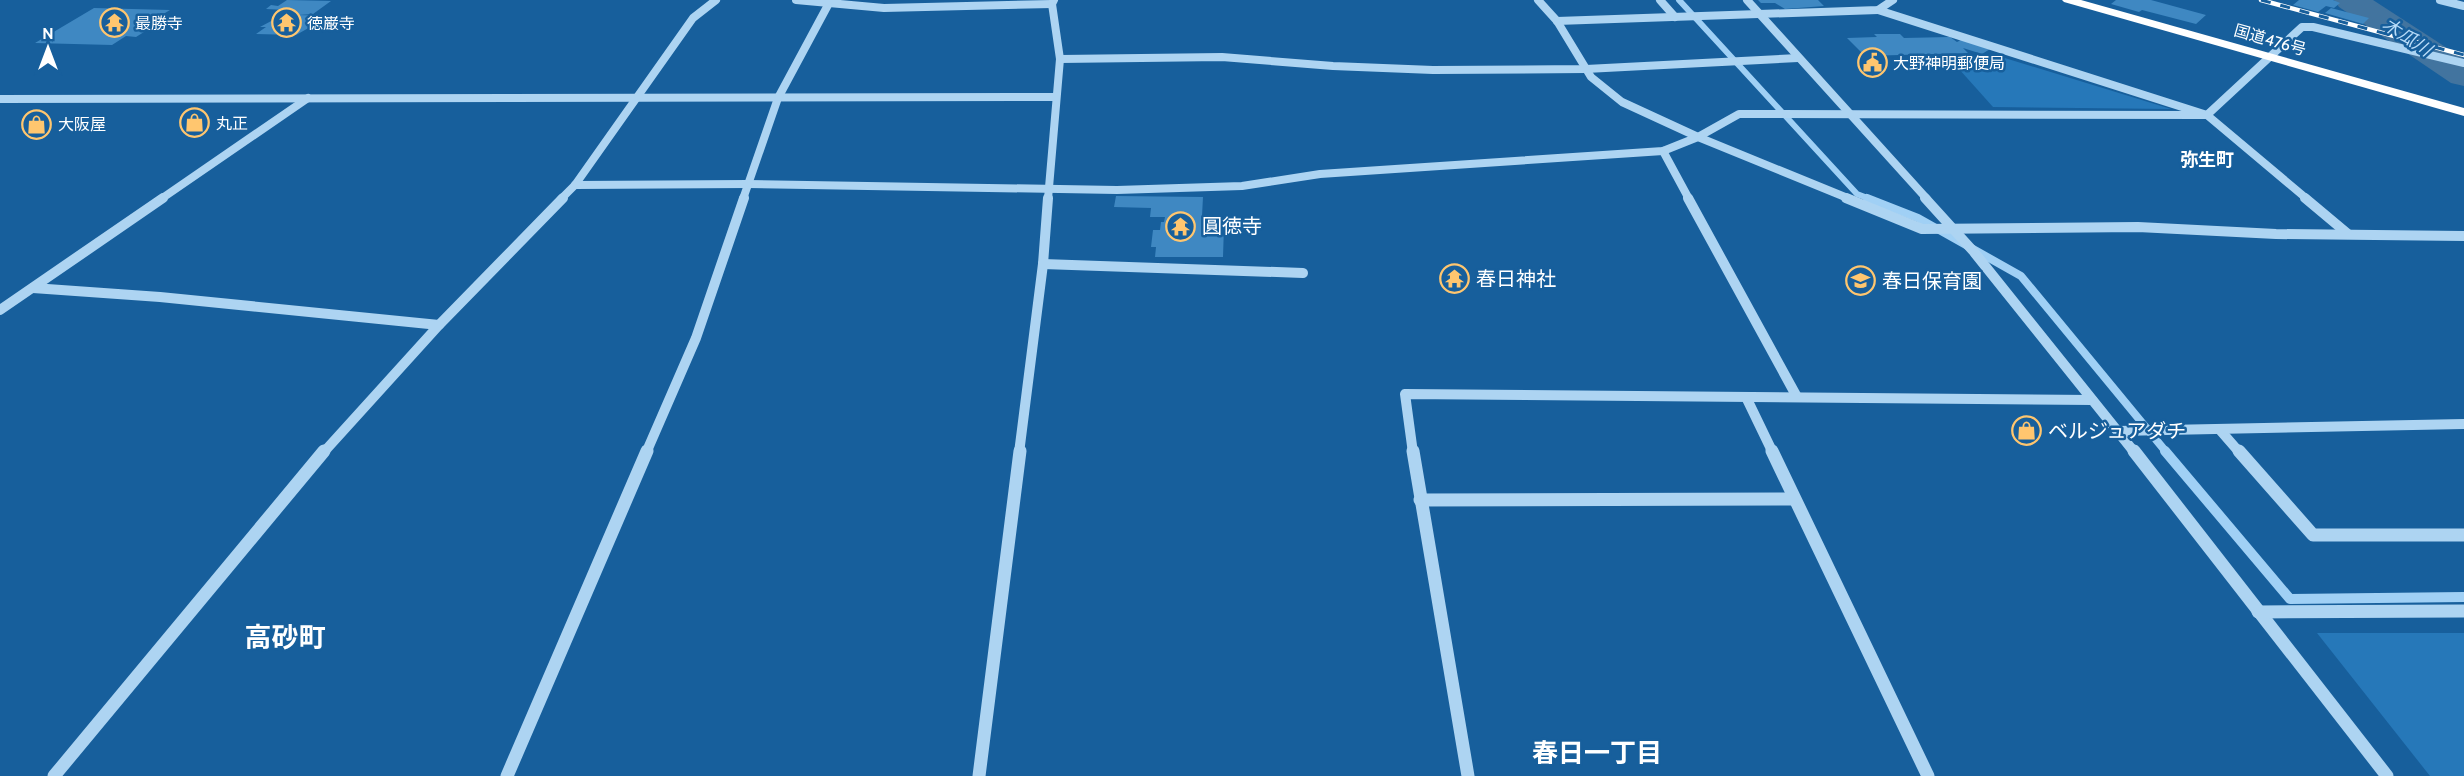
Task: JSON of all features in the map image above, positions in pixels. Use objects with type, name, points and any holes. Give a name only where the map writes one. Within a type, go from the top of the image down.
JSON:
[{"type":"highway","name":"国道476号","points":[[2068,0],[2464,112]]},
{"type":"street","points":[[54,776],[304,474],[439,325],[575,185],[638,98],[669,48],[693,18],[716,0]]},
{"type":"street","points":[[796,0],[884,8],[1053,2],[1060,59],[1055,97],[1050,188],[979,776]]},
{"type":"street","points":[[1538,0],[1557,21],[1591,77],[1622,102],[1698,137],[1922,229],[2138,227],[2276,234],[2464,236]]},
{"type":"street","points":[[1660,0],[1675,16]]},
{"type":"street","points":[[1747,0],[1974,252],[2118,431],[2387,776]]},
{"type":"street","points":[[1878,10],[1893,0]]},
{"type":"street","points":[[2440,0],[2464,6]]},
{"type":"street","points":[[507,776],[696,338],[778,98],[828,4]]},
{"type":"street","points":[[1557,21],[1878,10],[2207,115],[2348,234]]},
{"type":"street","points":[[575,185],[748,184],[1117,190],[1242,186],[1320,174],[1663,151],[1698,137],[1740,114],[1847,112],[2207,115],[2302,27],[2313,27],[2461,63]]},
{"type":"street","points":[[1060,59],[1222,57],[1332,66],[1433,70],[1586,69],[1798,58]]},
{"type":"street","points":[[0,99],[1055,97]]},
{"type":"street","points":[[0,310],[308,98]]},
{"type":"street","points":[[1663,151],[1688,193],[1797,397]]},
{"type":"street","points":[[1042,264],[1303,273]]},
{"type":"street","points":[[33,288],[159,297],[439,325]]},
{"type":"street","points":[[1468,776],[1420,500],[1405,394],[2092,400]]},
{"type":"street","points":[[1746,397],[1928,776]]},
{"type":"street","points":[[2118,431],[2464,424]]},
{"type":"street","points":[[2220,430],[2313,535],[2464,535]]},
{"type":"street","points":[[1420,500],[1794,499]]},
{"type":"street","points":[[2258,612],[2464,611]]},
{"type":"shaded area","points":[[1995,55],[2171,109],[1993,107],[1959,69]]},
{"type":"shaded area","points":[[2317,633],[2464,633],[2464,776],[2430,776]]},
{"type":"building","points":[[287,0],[331,1],[313,14],[298,15],[330,16],[296,35],[256,34],[266,27],[260,27],[288,12],[266,9],[271,5],[278,6]]},
{"type":"building","points":[[1758,0],[1818,0],[1824,6],[1785,9],[1775,3],[1761,3]]},
{"type":"building","points":[[2116,0],[2151,0],[2206,15],[2196,24],[2111,4]]},
{"type":"building","points":[[2299,0],[2333,0],[2340,3],[2334,8],[2326,6],[2318,12],[2293,5]]},
{"type":"building","points":[[94,8],[170,10],[155,19],[163,20],[136,37],[126,36],[112,45],[35,43]]},
{"type":"building","points":[[2331,8],[2369,18],[2363,24],[2325,13]]},
{"type":"building","points":[[1874,34],[1900,34],[1904,38],[1950,37],[1957,42],[1961,40],[1990,49],[1982,54],[1963,48],[1968,53],[1865,56],[1847,38],[1877,37]]},
{"type":"building","points":[[1116,196],[1203,197],[1202,216],[1214,216],[1214,226],[1224,226],[1223,257],[1155,257],[1156,247],[1151,247],[1153,230],[1160,230],[1161,222],[1164,222],[1165,217],[1150,217],[1151,208],[1114,207]]},
{"type":"waterway","points":[[1679,0],[1857,194],[1870,199]]},
{"type":"waterway","name":"木瓜川","points":[[2351,0],[2464,75]]},
{"type":"waterway","points":[[1867,198],[1918,218],[2021,276],[2167,453]]},
{"type":"waterway","points":[[2165,451],[2290,599],[2464,597]]},
{"type":"railway","points":[[2261,0],[2464,55]]},
{"type":"place","name":"最勝寺","points":[[114,23]]},
{"type":"place","name":"徳巌寺","points":[[286,23]]},
{"type":"place","name":"大野神明郵便局","points":[[1872,63]]},
{"type":"place","name":"丸正","points":[[195,123]]},
{"type":"place","name":"大阪屋","points":[[37,124]]},
{"type":"place","name":"圓徳寺","points":[[1181,226]]},
{"type":"place","name":"春日神社","points":[[1455,279]]},
{"type":"place","name":"春日保育園","points":[[1861,281]]},
{"type":"place","name":"ベルジュアダチ","points":[[2027,431]]},
{"type":"district","name":"弥生町","points":[[2207,160]]},
{"type":"district","name":"高砂町","points":[[285,637]]},
{"type":"district","name":"春日一丁目","points":[[1597,753]]}]
